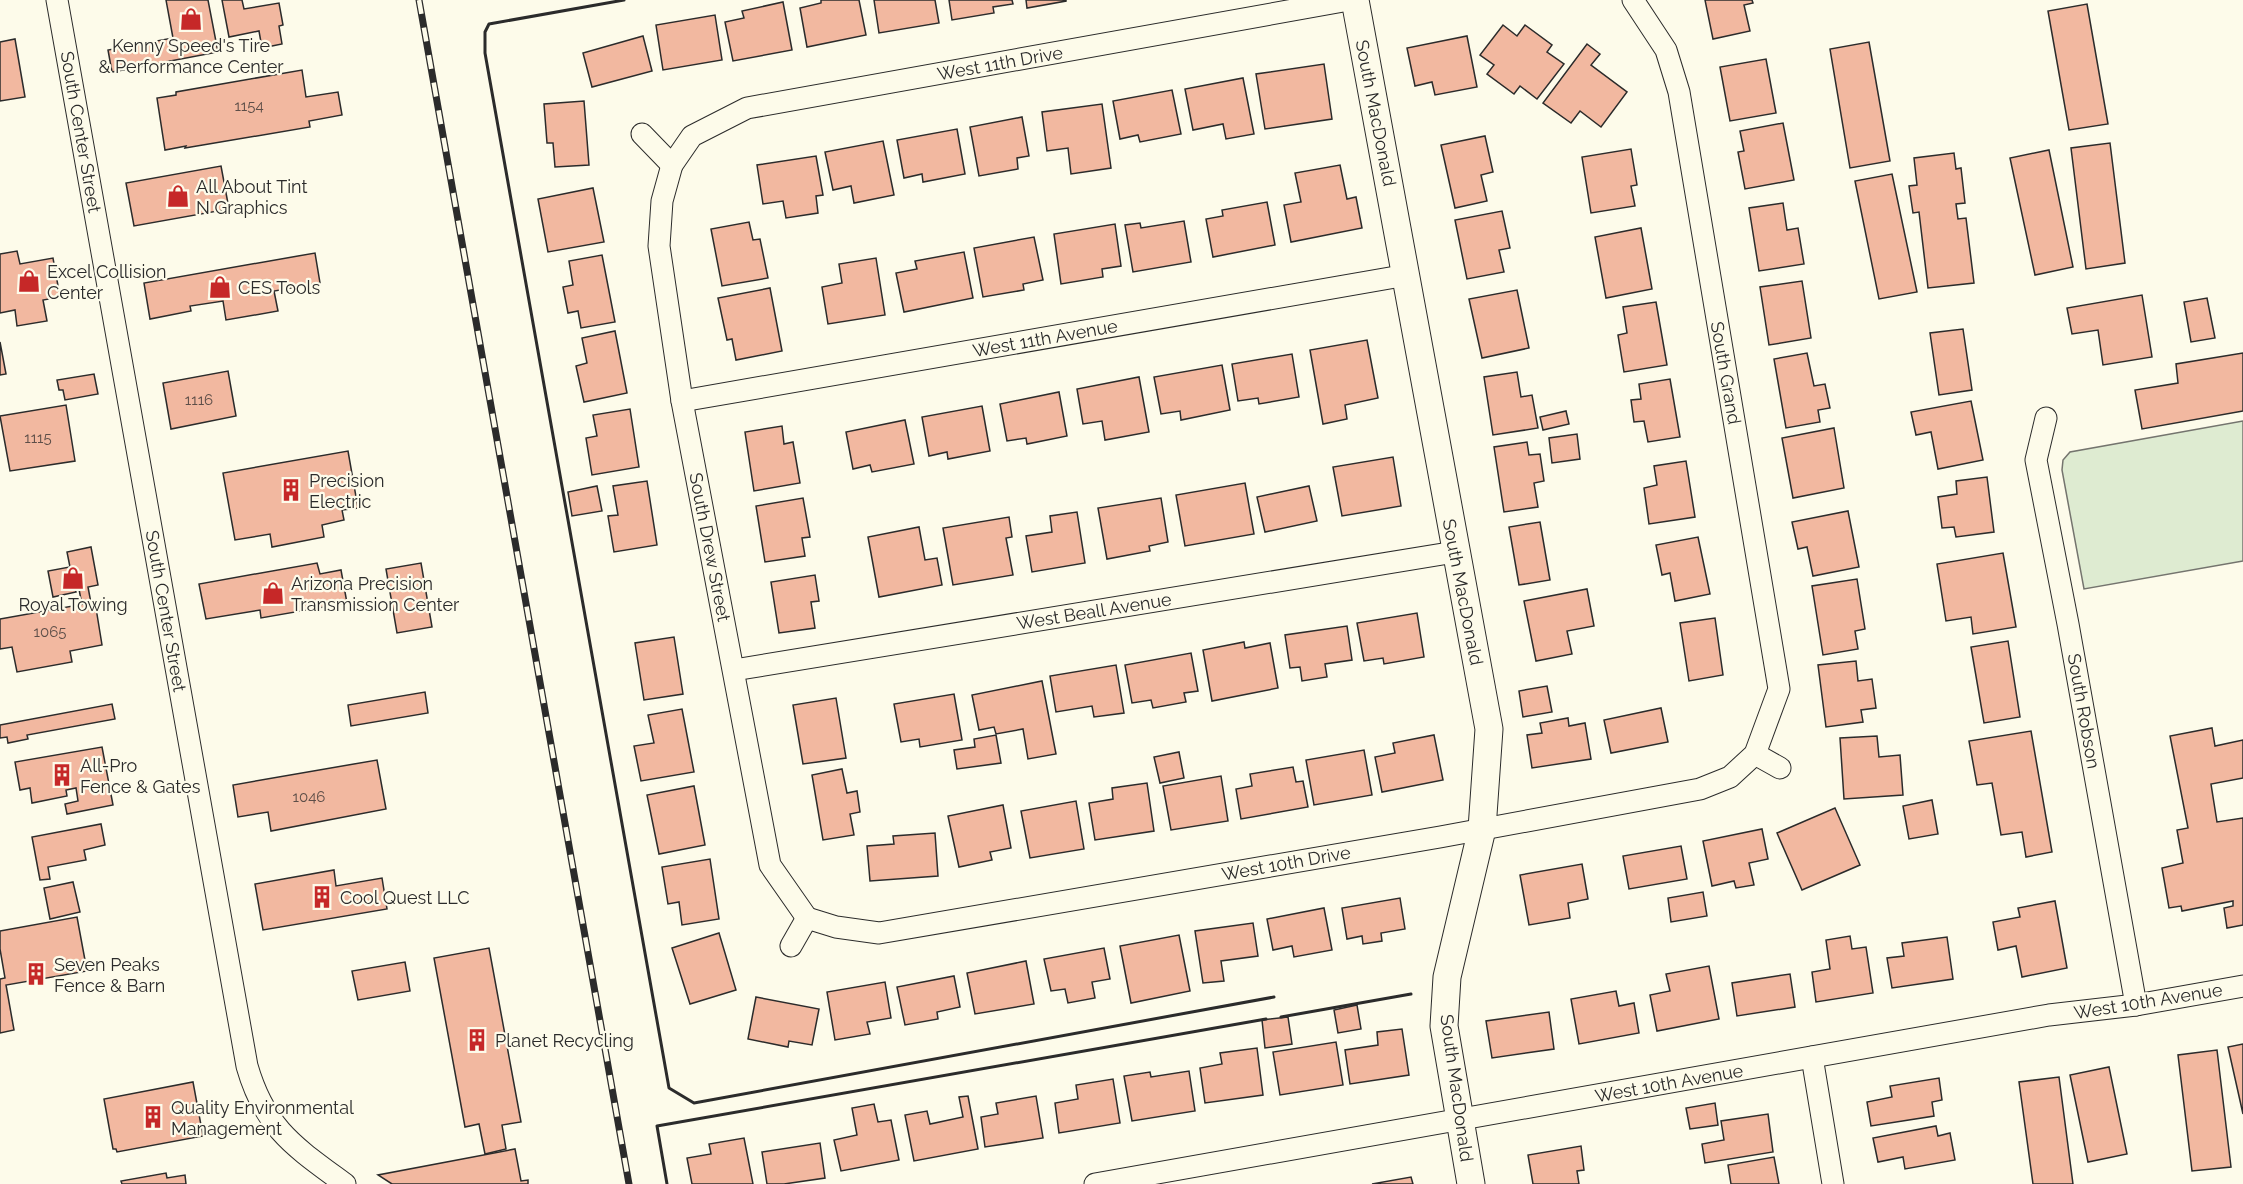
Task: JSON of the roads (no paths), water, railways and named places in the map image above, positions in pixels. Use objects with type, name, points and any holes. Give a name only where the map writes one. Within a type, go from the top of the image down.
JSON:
[{"type":"street","name":"South Center Street","points":[[57,0],[248,1070],[260,1103],[280,1132],[345,1184]]},
{"type":"street","name":"West 11th Drive","points":[[672,165],[692,136],[747,108],[1348,0]]},
{"type":"street","name":"South MacDonald","points":[[1355,0],[1489,729],[1482,830],[1447,977],[1444,1026],[1471,1184]]},
{"type":"street","name":"South Grand","points":[[1633,0],[1666,50],[1679,92],[1779,689],[1755,754]]},
{"type":"street","points":[[642,134],[672,165]]},
{"type":"street","name":"South Drew Street","points":[[672,165],[662,201],[659,246],[682,401],[770,865],[807,918]]},
{"type":"street","name":"West 11th Avenue","points":[[682,401],[1407,275]]},
{"type":"street","name":"South Robson","points":[[2046,418],[2036,460],[2068,624],[2136,1005]]},
{"type":"street","name":"West Beall Avenue","points":[[734,670],[1455,552]]},
{"type":"street","points":[[1755,754],[1780,768]]},
{"type":"street","name":"West 10th Drive","points":[[807,918],[836,927],[879,933],[1482,830],[1700,789],[1730,777],[1755,754]]},
{"type":"street","points":[[791,946],[807,918]]},
{"type":"street","name":"West 10th Avenue","points":[[1095,1184],[1148,1179],[1431,1123],[1459,1121],[2049,1015],[2136,1005],[2243,986]]},
{"type":"street","points":[[1812,1057],[1833,1184]]},
{"type":"railway","points":[[419,0],[629,1184]]},
{"type":"place","name":"Kenny Speed's Tire & Performance Center","points":[[191,19]]},
{"type":"place","name":"All About Tint N Graphics","points":[[178,196]]},
{"type":"place","name":"Excel Collision Center","points":[[29,281]]},
{"type":"place","name":"CES Tools","points":[[220,287]]},
{"type":"place","name":"Precision Electric","points":[[291,490]]},
{"type":"place","name":"Royal Towing","points":[[73,578]]},
{"type":"place","name":"Arizona Precision Transmission Center","points":[[273,593]]},
{"type":"place","name":"All-Pro Fence & Gates","points":[[62,775]]},
{"type":"place","name":"Cool Quest LLC","points":[[322,897]]},
{"type":"place","name":"Seven Peaks Fence & Barn","points":[[36,974]]},
{"type":"place","name":"Planet Recycling","points":[[477,1040]]},
{"type":"place","name":"Quality Environmental Management","points":[[153,1117]]}]
